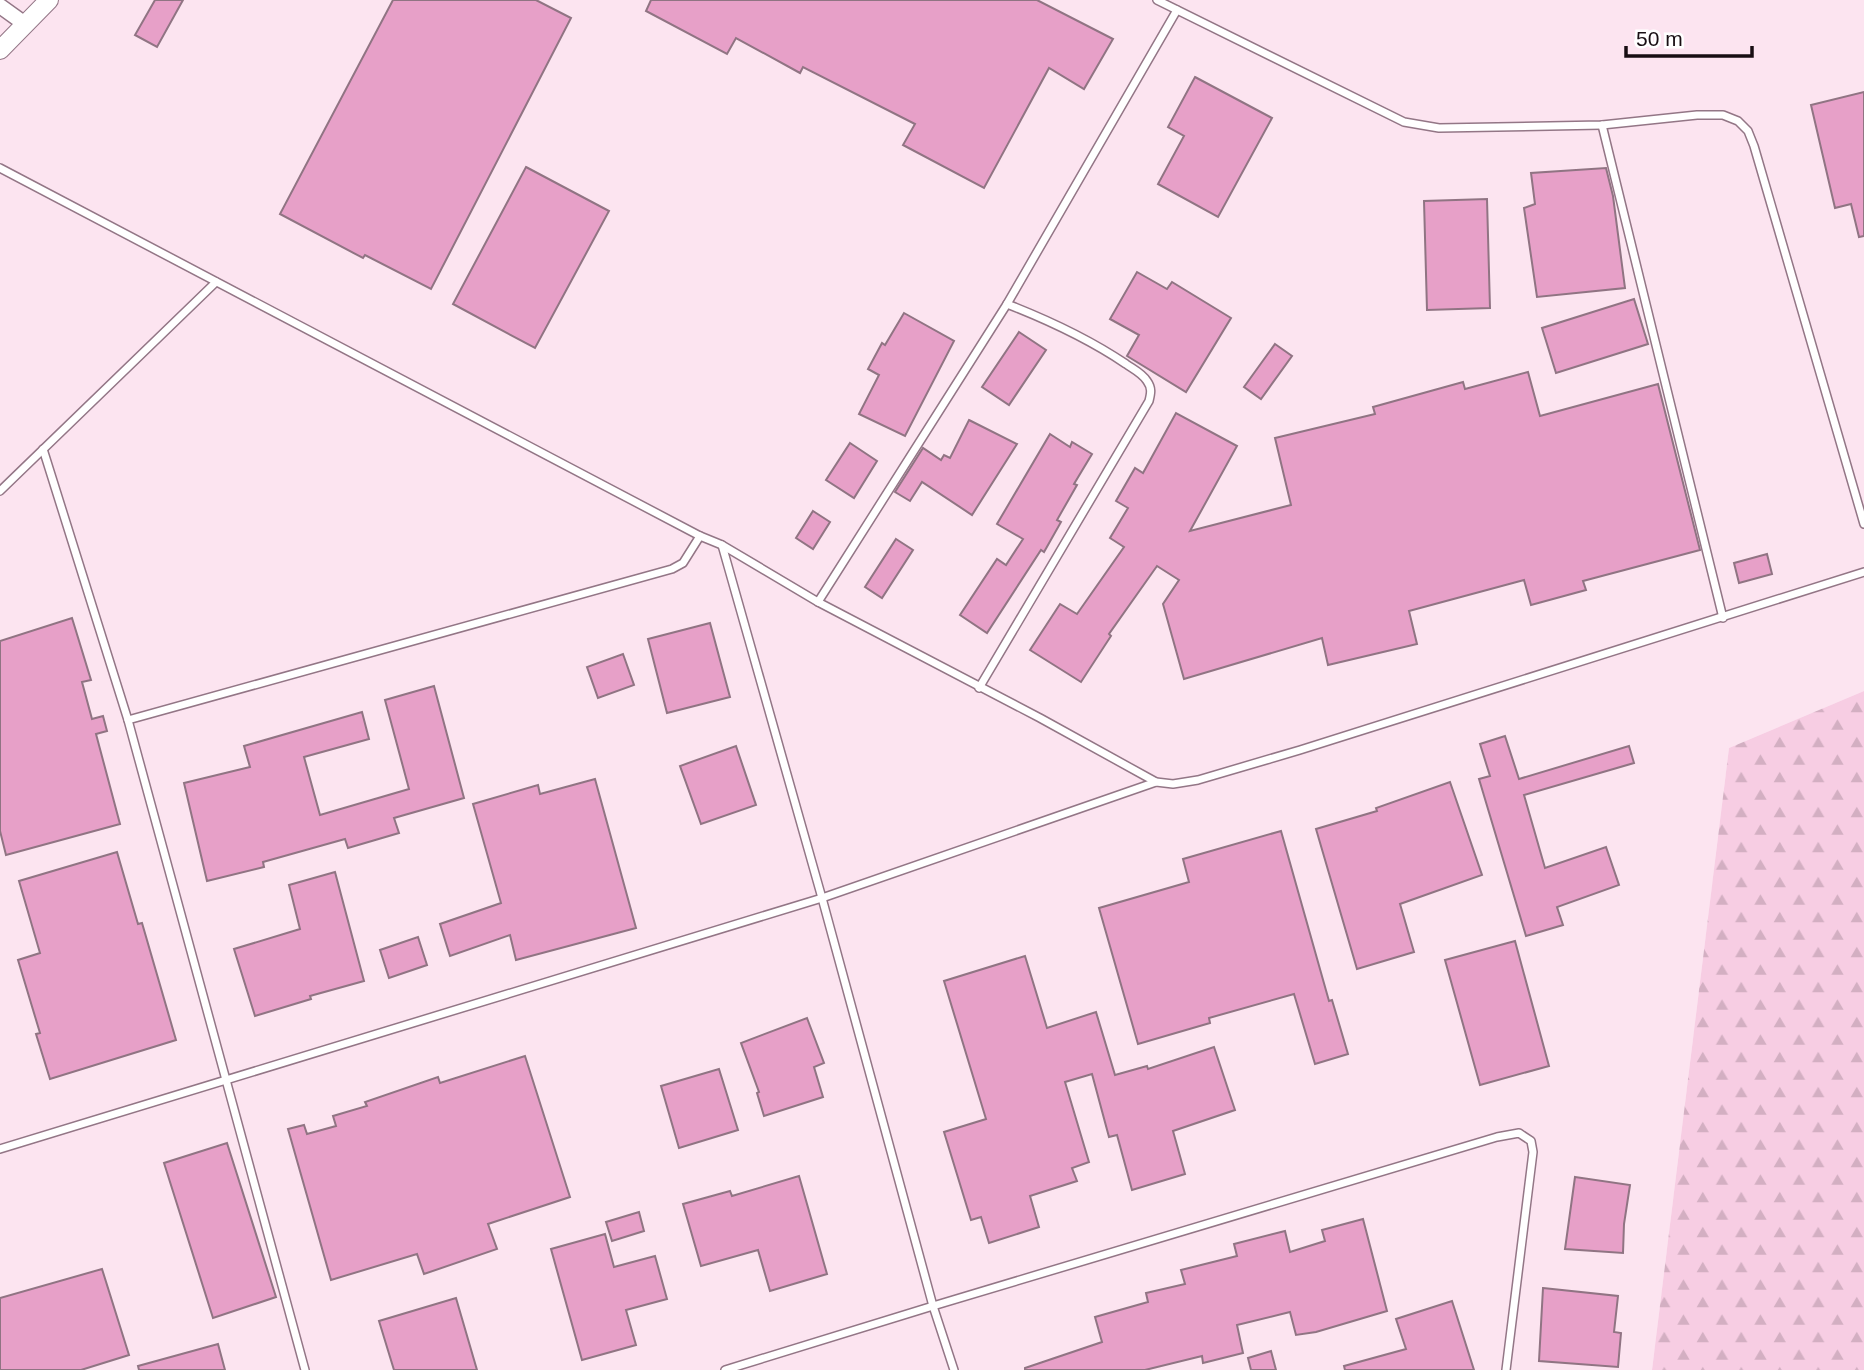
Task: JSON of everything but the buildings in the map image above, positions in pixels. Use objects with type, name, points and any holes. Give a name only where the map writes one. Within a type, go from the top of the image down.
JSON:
[{"type":"street","points":[[0,50],[49,0]]},
{"type":"street","points":[[0,6],[25,24]]},
{"type":"lane","points":[[1157,0],[1404,122],[1439,128],[1602,125],[1697,115],[1723,115],[1738,121],[1748,131],[1758,159],[1864,524]]},
{"type":"lane","points":[[818,602],[1007,304],[1177,10]]},
{"type":"lane","points":[[1602,125],[1723,618]]},
{"type":"lane","points":[[0,168],[700,536],[722,545],[818,602],[1156,782],[1173,784],[1198,780],[1864,572]]},
{"type":"lane","points":[[0,491],[216,282]]},
{"type":"lane","points":[[979,688],[1152,392],[1149,382],[1142,375],[1106,351],[1042,317],[1007,304]]},
{"type":"lane","points":[[43,449],[128,720],[305,1370]]},
{"type":"lane","points":[[128,720],[671,569],[683,563],[700,536]]},
{"type":"lane","points":[[722,545],[933,1306],[954,1370]]},
{"type":"lane","points":[[0,1149],[822,898],[1156,782]]},
{"type":"lane","points":[[725,1370],[1497,1136],[1519,1133],[1531,1141],[1533,1152],[1506,1370]]},
{"type":"shaded area","points":[[0,0],[1864,0],[1864,691],[1729,748],[1652,1370],[0,1370]]},
{"type":"green space","points":[[1864,691],[1864,1370],[1652,1370],[1729,748]]}]
